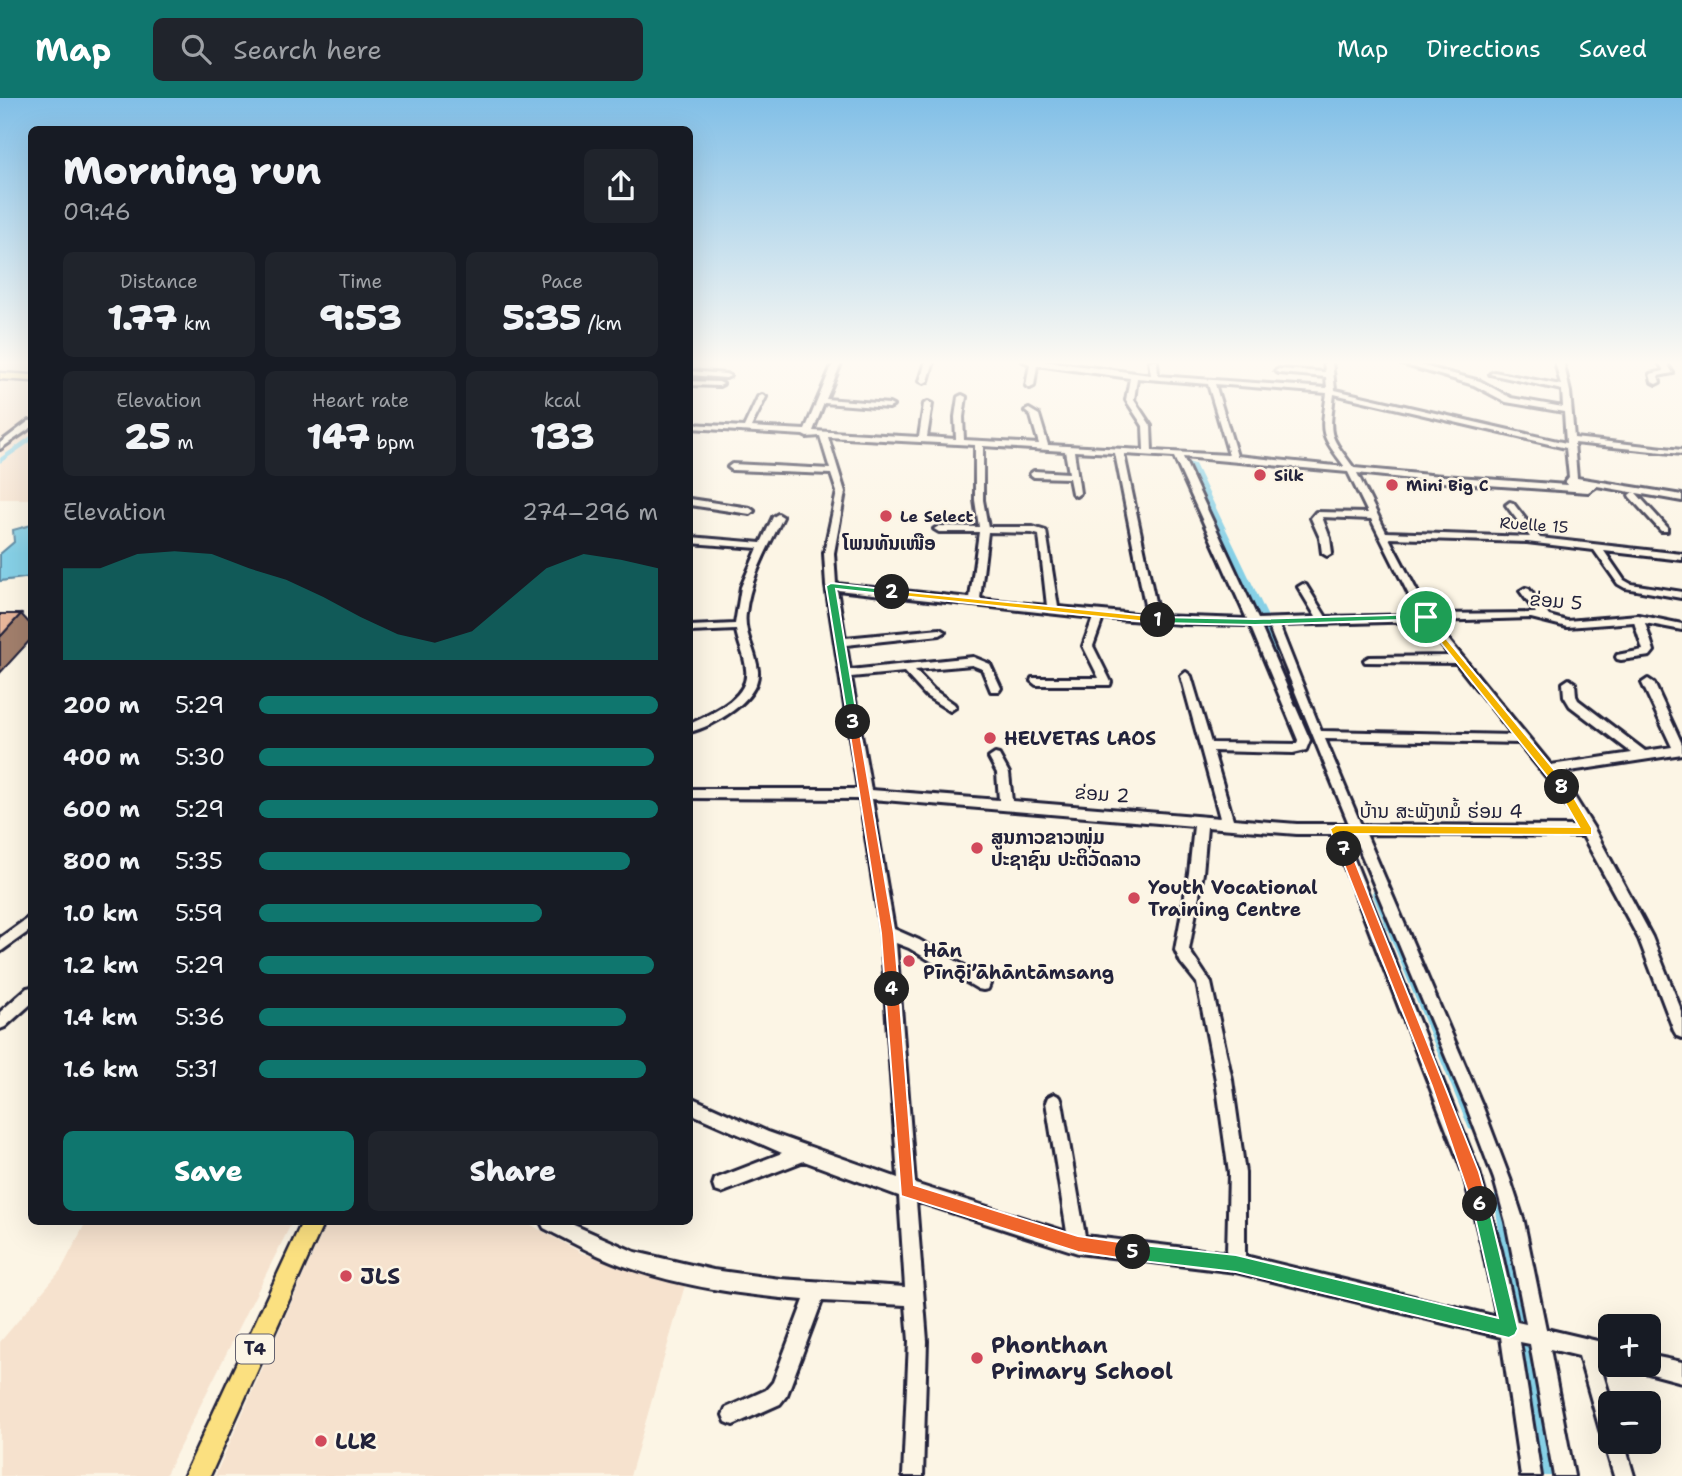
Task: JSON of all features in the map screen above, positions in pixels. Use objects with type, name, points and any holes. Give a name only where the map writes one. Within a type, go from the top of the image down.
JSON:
[{"type":"main road","name":"T4","points":[[197,1476],[312,1225]]},
{"type":"street","points":[[746,430],[748,425]]},
{"type":"street","points":[[807,435],[811,425]]},
{"type":"street","points":[[922,441],[925,425]]},
{"type":"street","points":[[959,425],[960,442]]},
{"type":"street","points":[[1038,425],[1044,446]]},
{"type":"street","points":[[1146,425],[1148,452]]},
{"type":"street","points":[[1224,425],[1234,458]]},
{"type":"street","points":[[1327,425],[1326,431],[1336,451],[1351,469],[1426,617],[1549,770],[1588,831],[1645,937],[1682,1031]]},
{"type":"street","points":[[1489,425],[1570,443],[1682,452]]},
{"type":"street","points":[[1569,425],[1574,464],[1586,485]]},
{"type":"street","points":[[0,447],[28,426]]},
{"type":"street","points":[[693,426],[1234,458],[1491,482],[1586,485],[1682,498]]},
{"type":"street","points":[[824,436],[841,492],[829,553],[831,586],[888,933],[918,1341],[913,1476]]},
{"type":"street","points":[[975,601],[985,529],[979,500],[979,443]]},
{"type":"street","points":[[1069,448],[1076,494]]},
{"type":"street","points":[[1119,451],[1153,620]]},
{"type":"street","points":[[1177,454],[1255,622],[1304,740],[1303,747],[1293,749],[1207,747]]},
{"type":"street","points":[[1571,480],[1574,464]]},
{"type":"street","points":[[732,467],[835,472]]},
{"type":"street","points":[[1034,474],[1073,476]]},
{"type":"street","points":[[1491,482],[1571,480],[1633,495],[1653,494]]},
{"type":"street","points":[[1633,495],[1664,529]]},
{"type":"street","points":[[693,502],[750,510]]},
{"type":"street","points":[[1510,505],[1537,540]]},
{"type":"street","points":[[1327,553],[1325,538],[1316,518],[1319,514],[1374,516]]},
{"type":"street","points":[[693,726],[731,707],[752,679],[751,660],[739,627],[746,588],[778,517]]},
{"type":"street","points":[[939,529],[1033,530],[1043,533],[1053,610]]},
{"type":"street","name":"Ruelle 15","points":[[1383,535],[1537,540],[1682,557]]},
{"type":"street","points":[[693,540],[764,546]]},
{"type":"street","points":[[1596,546],[1621,582],[1628,586],[1681,595]]},
{"type":"street","name":"ຂ່ອມ 5","points":[[831,586],[1153,620],[1255,622],[1544,617],[1567,624],[1638,618],[1682,627]]},
{"type":"street","points":[[1303,587],[1323,620]]},
{"type":"street","points":[[1525,591],[1544,617]]},
{"type":"street","points":[[1036,681],[1106,682],[1088,646],[1099,615]]},
{"type":"street","points":[[1621,657],[1646,654],[1649,651],[1638,618]]},
{"type":"street","points":[[1272,621],[1474,1105],[1502,1180],[1515,1222],[1564,1476]]},
{"type":"street","points":[[693,629],[739,627]]},
{"type":"street","points":[[840,642],[940,632]]},
{"type":"street","points":[[1369,660],[1458,659]]},
{"type":"street","points":[[846,674],[977,662],[986,667],[995,688]]},
{"type":"street","points":[[907,667],[930,693],[950,707]]},
{"type":"street","points":[[1185,676],[1228,824]]},
{"type":"street","points":[[1569,682],[1570,696],[1574,703],[1643,755]]},
{"type":"street","points":[[1549,770],[1681,750],[1648,683]]},
{"type":"street","points":[[1317,734],[1524,739]]},
{"type":"street","points":[[995,758],[1003,773],[1006,805]]},
{"type":"street","name":"ຂ່ອມ 2","points":[[693,794],[865,794],[1228,824],[1336,829]]},
{"type":"street","points":[[1201,821],[1196,873],[1182,950],[1205,983],[1224,1080],[1237,1173],[1236,1263]]},
{"type":"street","points":[[1336,829],[1471,1172],[1509,1329],[1531,1476]]},
{"type":"street","name":"ບ້ານ ສະພັງຫມໍ້ ຮ່ອມ 4","points":[[1336,829],[1588,831]]},
{"type":"street","points":[[0,946],[28,924]]},
{"type":"street","points":[[888,933],[914,944],[983,984]]},
{"type":"street","points":[[0,1023],[28,997]]},
{"type":"street","points":[[1054,1101],[1078,1244]]},
{"type":"street","points":[[693,1106],[804,1153],[907,1190],[1078,1244],[1236,1263],[1598,1351]]},
{"type":"street","points":[[721,1185],[804,1153]]},
{"type":"street","points":[[556,1225],[645,1265],[698,1277],[817,1290],[914,1296]]},
{"type":"street","points":[[733,1415],[773,1397],[780,1388],[817,1290]]},
{"type":"street","points":[[1586,1348],[1599,1391]]},
{"type":"street","points":[[1661,1367],[1682,1372]]},
{"type":"street","points":[[1618,1454],[1624,1476]]},
{"type":"shaded area","points":[[0,425],[28,425],[28,499],[0,499]]},
{"type":"shaded area","points":[[84,1225],[290,1225],[165,1476],[0,1476],[0,1342],[61,1270]]},
{"type":"shaded area","points":[[326,1225],[531,1225],[582,1253],[685,1285],[630,1476],[215,1476]]},
{"type":"water","points":[[28,526],[28,577],[0,581],[0,554],[14,542],[13,530]]},
{"type":"building","points":[[0,614],[21,614],[0,637]]},
{"type":"waterway","points":[[0,461],[28,440]]},
{"type":"waterway","points":[[1191,464],[1264,617]]},
{"type":"waterway","points":[[1267,626],[1281,655]]},
{"type":"waterway","points":[[1378,893],[1474,1124]]},
{"type":"waterway","points":[[1501,1198],[1521,1319]]},
{"type":"waterway","points":[[1526,1346],[1550,1476]]},
{"type":"place","name":"Silk","points":[[1260,475]]},
{"type":"place","name":"Mini Big C","points":[[1392,485]]},
{"type":"place","name":"Le Select","points":[[886,516]]},
{"type":"place","name":"HELVETAS LAOS","points":[[990,738]]},
{"type":"place","name":"ສູນກາວຂາວໜຸ່ມ ປະຊາຊົນ ປະຕິວັດລາວ","points":[[977,848]]},
{"type":"place","name":"Youth Vocational Training Centre","points":[[1134,898]]},
{"type":"place","name":"Hān Pīnǭi’āhāntāmsang","points":[[909,961]]},
{"type":"place","name":"JLS","points":[[346,1276]]},
{"type":"place","name":"Phonthan Primary School","points":[[977,1358]]},
{"type":"place","name":"LLR","points":[[321,1441]]},
{"type":"district","name":"ໂພນທັນເໜືອ","points":[[889,543]]},
{"type":"route","points":[[831,586],[1099,615],[1182,621],[1255,622],[1426,617],[1549,770],[1588,831],[1336,829],[1471,1172],[1509,1329],[1236,1263],[1078,1244],[907,1190],[888,933],[831,586]]}]
